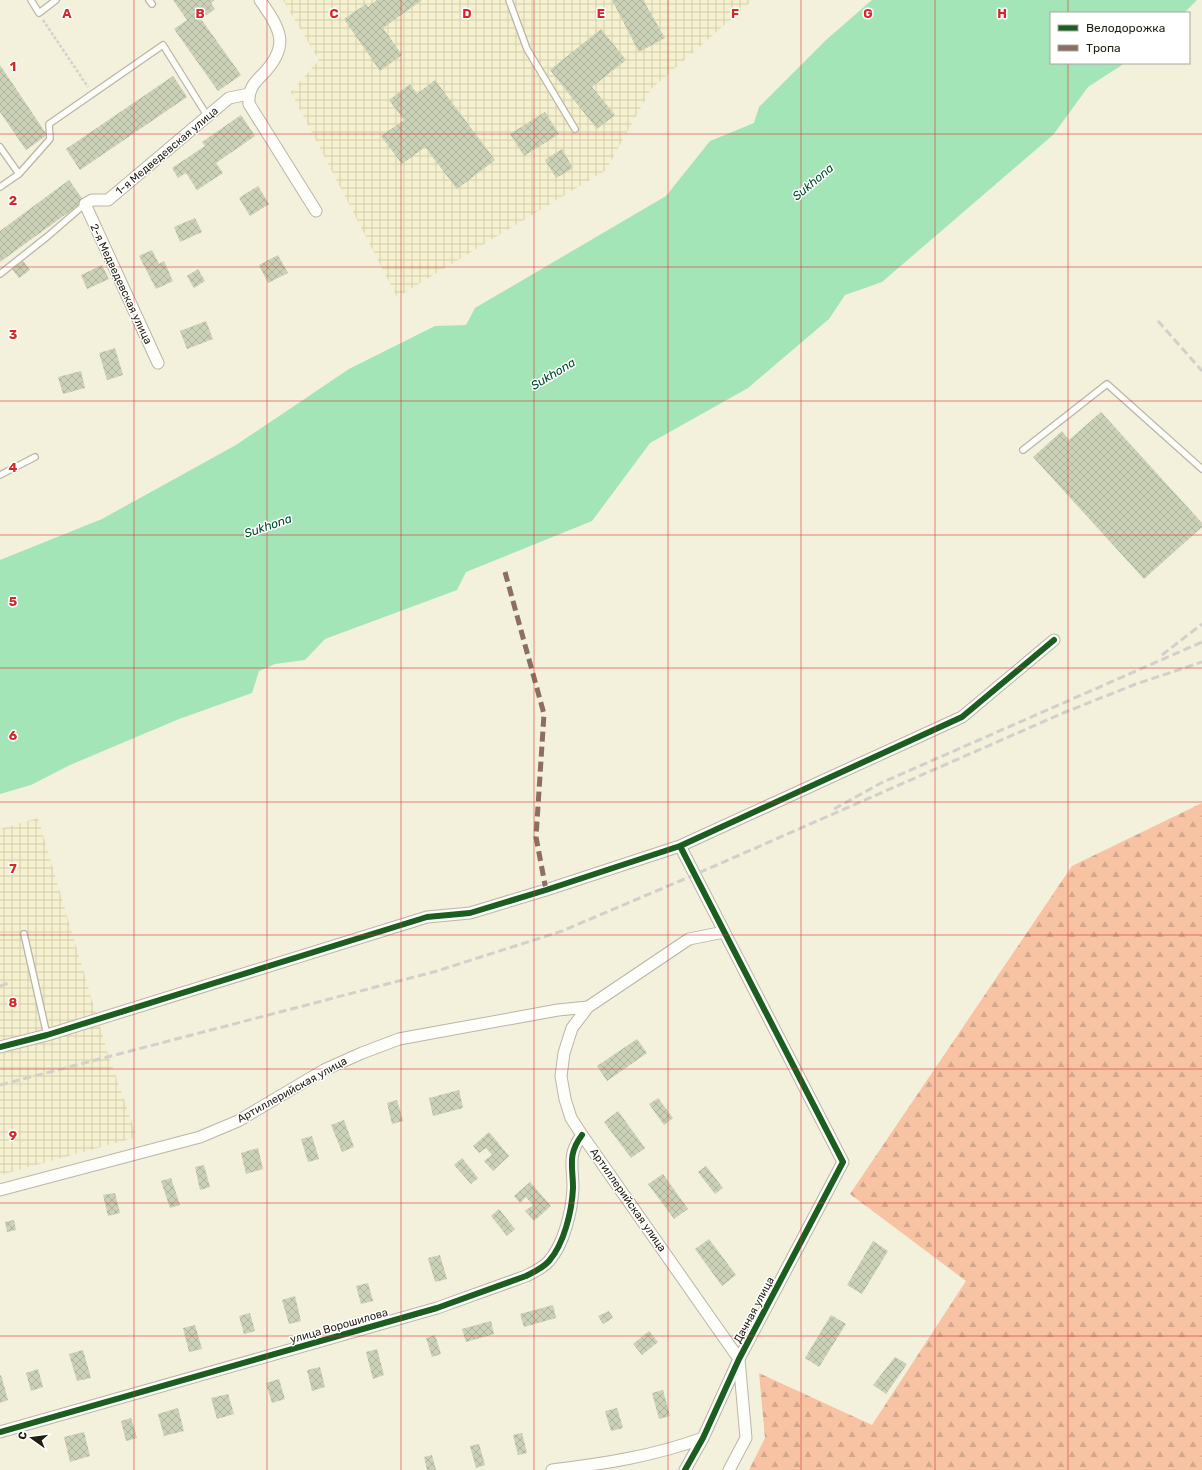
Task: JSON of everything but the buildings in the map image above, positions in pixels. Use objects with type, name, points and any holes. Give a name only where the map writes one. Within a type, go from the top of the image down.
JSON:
[{"type":"street","points":[[260,0],[278,30],[281,43],[277,55],[269,67],[254,83],[249,94],[249,104],[316,211]]},
{"type":"street","name":"1-я Медведевская улица","points":[[85,204],[92,200],[108,200],[229,98],[249,94]]},
{"type":"street","name":"2-я Медведевская улица","points":[[85,204],[158,363]]},
{"type":"street","points":[[0,1047],[47,1035],[426,917],[470,913],[680,846],[962,717],[1054,640]]},
{"type":"street","points":[[680,846],[724,932]]},
{"type":"street","name":"Артиллерийская улица","points":[[724,932],[689,940],[588,1007],[572,1028],[567,1041],[562,1065],[562,1076],[565,1099],[572,1118],[582,1136],[739,1359]]},
{"type":"street","name":"Дачная улица","points":[[685,1470],[703,1438],[739,1359],[844,1162],[724,932]]},
{"type":"street","name":"Артиллерийская улица","points":[[0,1190],[200,1136],[238,1121],[324,1070],[399,1038],[558,1010],[588,1007]]},
{"type":"street","name":"улица Ворошилова","points":[[0,1432],[437,1308],[526,1276],[538,1270],[549,1262],[563,1235],[572,1204],[572,1153],[575,1144],[582,1136]]},
{"type":"street","points":[[729,1470],[746,1438],[739,1359]]},
{"type":"street","points":[[552,1470],[606,1463],[675,1449],[703,1438]]},
{"type":"lane","points":[[31,0],[38,13],[56,0]]},
{"type":"lane","points":[[509,0],[526,49],[575,130]]},
{"type":"lane","points":[[0,187],[19,174],[50,139],[49,124],[163,45],[208,117]]},
{"type":"lane","points":[[0,147],[19,174]]},
{"type":"lane","points":[[0,274],[85,204]]},
{"type":"lane","points":[[1023,450],[1107,384],[1202,469]]},
{"type":"lane","points":[[0,475],[35,456]]},
{"type":"lane","points":[[24,934],[47,1035]]},
{"type":"path","points":[[38,13],[93,94]]},
{"type":"shaded area","points":[[283,0],[753,0],[651,89],[606,170],[397,297],[291,92],[319,60]]},
{"type":"shaded area","points":[[38,818],[108,1054],[137,1137],[0,1175],[0,829]]},
{"type":"green space","points":[[1202,803],[1202,1470],[749,1470],[765,1438],[759,1373],[872,1425],[966,1281],[850,1194],[1072,866]]},
{"type":"water","name":"Sukhona","points":[[872,0],[1197,0],[1185,12],[1050,12],[1050,64],[1123,64],[1088,87],[1053,135],[882,282],[845,295],[829,319],[748,388],[650,443],[592,521],[466,572],[457,590],[325,639],[305,660],[275,664],[259,671],[252,693],[179,719],[70,765],[31,785],[0,794],[0,560],[102,519],[236,445],[349,369],[435,326],[466,325],[475,308],[666,196],[710,141],[754,123],[759,107],[826,40]]},
{"type":"railway","points":[[1158,321],[1202,371]]},
{"type":"railway","points":[[1162,655],[1202,624]]},
{"type":"railway","points":[[834,809],[881,783],[1202,642]]},
{"type":"railway","points":[[0,1085],[437,971],[562,931],[694,875],[1063,713],[1136,684],[1202,662]]},
{"type":"railway","points":[[0,986],[9,983]]},
{"type":"marked path","points":[[505,572],[544,714],[536,837],[546,890]]},
{"type":"cycle path","points":[[680,846],[962,717],[1054,640]]},
{"type":"cycle path","points":[[0,1047],[47,1035],[427,917],[470,913],[680,846],[843,1162],[739,1359],[703,1438],[685,1470]]},
{"type":"cycle path","points":[[0,1432],[437,1308],[532,1273],[549,1261],[559,1246],[563,1236],[569,1217],[572,1197],[572,1161],[574,1149],[582,1135]]}]
